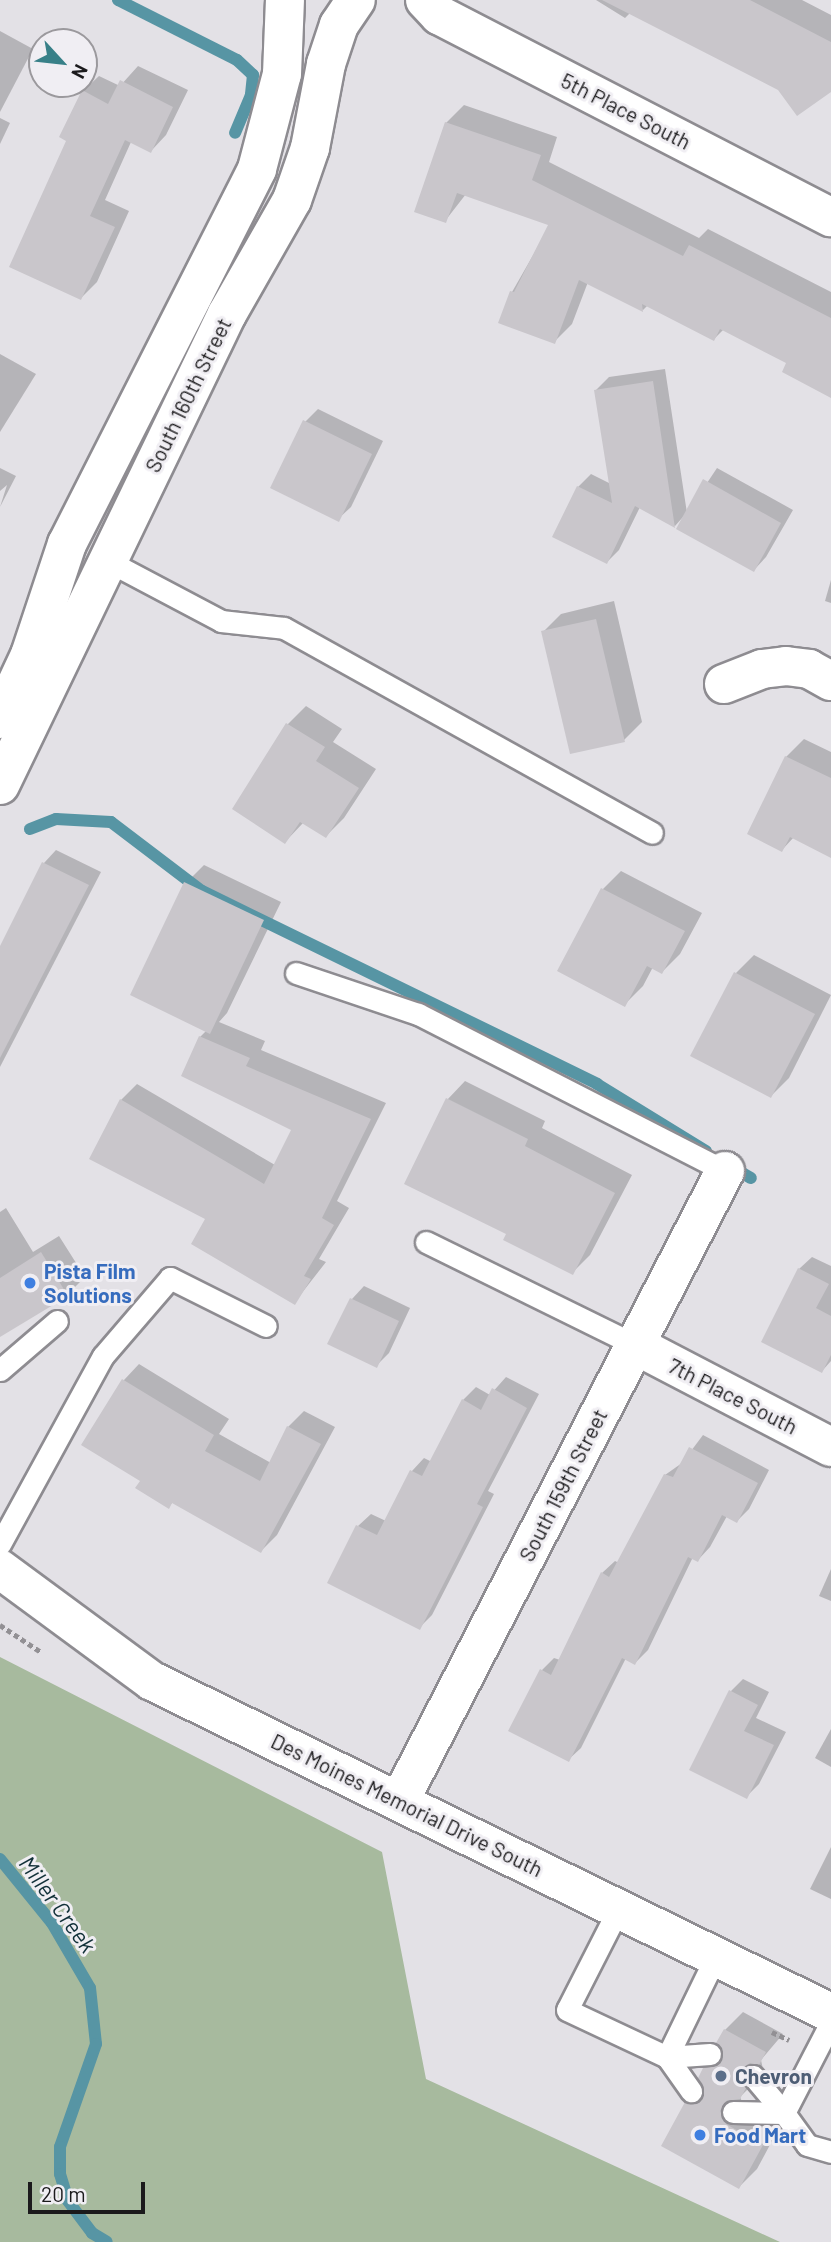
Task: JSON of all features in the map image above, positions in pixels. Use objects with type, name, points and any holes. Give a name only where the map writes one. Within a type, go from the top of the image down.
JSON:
[{"type":"main road","name":"South 160th Street","points":[[0,719],[30,654],[67,544],[257,169],[279,88],[285,0]]},
{"type":"main road","name":"South 160th Street","points":[[0,785],[66,653],[106,560],[227,314],[292,200],[310,148],[326,64],[339,25],[356,0]]},
{"type":"main road","name":"5th Place South","points":[[425,0],[439,15],[831,217]]},
{"type":"main road","points":[[724,684],[762,669],[786,666],[809,669],[831,681]]},
{"type":"main road","name":"South 159th Street","points":[[400,1800],[725,1171]]},
{"type":"main road","name":"7th Place South","points":[[635,1345],[831,1447]]},
{"type":"main road","name":"Des Moines Memorial Drive South","points":[[0,1569],[152,1681],[831,2013]]},
{"type":"lane","points":[[106,560],[221,621],[284,628],[653,833]]},
{"type":"lane","points":[[296,973],[418,1014],[725,1171]]},
{"type":"lane","points":[[426,1242],[635,1345]]},
{"type":"lane","points":[[0,1544],[103,1356],[170,1278],[266,1326]]},
{"type":"lane","points":[[0,1370],[57,1321]]},
{"type":"lane","points":[[619,1908],[567,2010],[667,2057],[691,2091]]},
{"type":"lane","points":[[667,2057],[716,1956]]},
{"type":"lane","points":[[785,2113],[831,2022]]},
{"type":"lane","points":[[667,2057],[710,2053]]},
{"type":"lane","points":[[753,2076],[785,2113],[807,2145],[831,2152]]},
{"type":"lane","points":[[733,2112],[785,2113]]},
{"type":"green space","points":[[0,1657],[382,1852],[426,2079],[780,2242],[0,2242]]},
{"type":"building","points":[[602,0],[750,0],[831,42],[831,92],[797,116],[778,90]]},
{"type":"building","points":[[120,80],[173,107],[151,153],[125,140],[90,216],[115,227],[81,300],[9,267],[66,141],[59,137],[78,98],[97,98],[108,104]]},
{"type":"building","points":[[445,122],[541,155],[532,180],[683,256],[689,245],[831,318],[831,398],[782,372],[786,363],[720,329],[714,341],[642,304],[643,312],[579,280],[555,344],[498,323],[510,291],[514,292],[548,225],[457,193],[446,223],[414,212]]},
{"type":"building","points":[[653,381],[675,528],[635,506],[607,564],[552,537],[577,486],[612,503],[594,390]]},
{"type":"building","points":[[303,420],[372,454],[339,522],[270,488]]},
{"type":"building","points":[[703,479],[781,523],[754,572],[676,529]]},
{"type":"building","points":[[596,619],[625,742],[570,754],[541,631]]},
{"type":"building","points":[[286,723],[325,747],[316,761],[359,788],[326,838],[300,822],[285,844],[232,809]]},
{"type":"building","points":[[785,756],[831,778],[831,858],[790,837],[782,852],[747,834]]},
{"type":"building","points":[[42,862],[89,885],[0,1058],[0,946]]},
{"type":"building","points":[[184,882],[264,920],[210,1034],[130,995]]},
{"type":"building","points":[[601,888],[685,931],[662,974],[647,966],[625,1007],[557,971]]},
{"type":"building","points":[[734,972],[815,1014],[771,1098],[690,1056]]},
{"type":"building","points":[[199,1036],[250,1058],[246,1066],[371,1119],[322,1218],[334,1225],[304,1276],[311,1279],[295,1305],[191,1244],[205,1219],[89,1159],[120,1099],[264,1184],[291,1130],[181,1076]]},
{"type":"building","points":[[446,1098],[528,1139],[525,1146],[615,1193],[573,1275],[503,1240],[506,1234],[404,1184]]},
{"type":"building","name":"Pista Film Solutions","points":[[41,1252],[68,1296],[0,1337],[0,1278]]},
{"type":"building","points":[[798,1268],[829,1284],[816,1308],[831,1316],[831,1355],[822,1373],[761,1342]]},
{"type":"building","points":[[350,1298],[399,1321],[377,1368],[327,1344]]},
{"type":"building","points":[[122,1379],[214,1435],[205,1451],[260,1481],[287,1426],[321,1444],[261,1553],[172,1503],[169,1509],[135,1488],[140,1481],[81,1445]]},
{"type":"building","points":[[492,1388],[527,1408],[477,1504],[483,1507],[420,1630],[327,1583],[356,1525],[377,1535],[410,1470],[422,1476],[462,1399],[481,1410]]},
{"type":"building","points":[[689,1447],[758,1483],[737,1523],[722,1515],[698,1562],[688,1557],[635,1665],[622,1658],[569,1762],[508,1731],[540,1669],[551,1675],[601,1572],[609,1577],[664,1474],[673,1477]]},
{"type":"building","points":[[729,1690],[758,1705],[744,1731],[774,1745],[747,1799],[689,1770]]},
{"type":"building","points":[[724,2029],[766,2052],[759,2065],[750,2063],[741,2071],[746,2088],[740,2099],[726,2101],[720,2111],[726,2124],[763,2145],[739,2189],[661,2146],[685,2102],[693,2104],[703,2097],[698,2078],[703,2068],[721,2060],[723,2052],[716,2043]]},
{"type":"waterway","points":[[118,0],[237,60],[253,75],[251,95],[235,133]]},
{"type":"waterway","points":[[30,829],[56,819],[111,822],[202,891],[597,1084],[706,1151]]},
{"type":"waterway","points":[[730,1166],[751,1178]]},
{"type":"waterway","name":"Miller Creek","points":[[0,1859],[52,1923],[90,1988],[96,2044],[60,2147],[60,2174],[68,2201],[92,2233],[107,2242]]},
{"type":"place","name":"Pista Film Solutions","points":[[30,1283]]},
{"type":"place","name":"Chevron","points":[[721,2076]]},
{"type":"place","name":"Food Mart","points":[[700,2135]]}]
